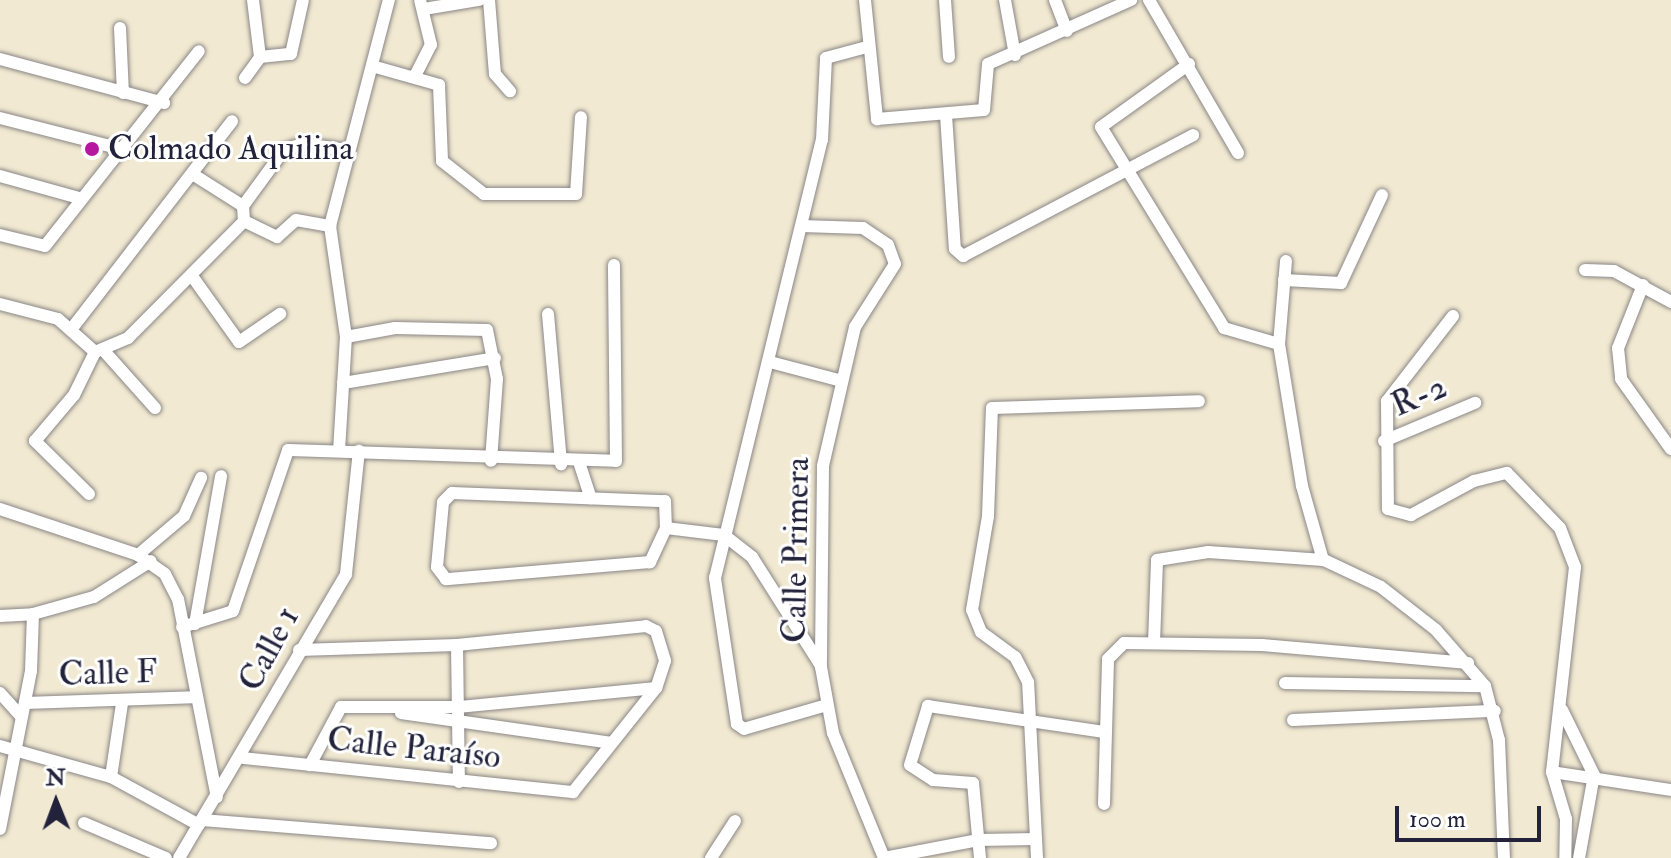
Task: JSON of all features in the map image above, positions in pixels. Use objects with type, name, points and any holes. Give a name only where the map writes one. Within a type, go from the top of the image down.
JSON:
[{"type":"street","points":[[245,78],[260,57],[253,0]]},
{"type":"street","points":[[260,57],[291,54],[303,0]]},
{"type":"street","points":[[339,451],[346,337],[330,226],[389,0]]},
{"type":"street","points":[[416,74],[431,45],[422,4],[479,0]]},
{"type":"street","points":[[489,0],[495,74],[510,91]]},
{"type":"street","points":[[865,0],[874,118],[946,115],[986,109],[988,64],[1015,55],[1131,0]]},
{"type":"street","points":[[945,0],[949,57]]},
{"type":"street","points":[[1005,0],[1015,55]]},
{"type":"street","points":[[1055,0],[1067,31]]},
{"type":"street","points":[[1149,0],[1238,153]]},
{"type":"street","points":[[120,28],[123,93]]},
{"type":"street","points":[[827,705],[744,729],[737,724],[714,600],[724,535],[770,362],[822,140],[826,58],[867,47]]},
{"type":"street","points":[[0,235],[45,246],[79,198],[126,150],[164,103],[199,51]]},
{"type":"street","points":[[0,59],[164,103]]},
{"type":"street","points":[[1189,64],[1102,122],[1127,169],[1224,328],[1279,344]]},
{"type":"street","points":[[372,66],[416,74],[443,92],[445,166],[484,194],[576,194],[581,117]]},
{"type":"street","points":[[946,115],[955,249],[963,256],[1193,135]]},
{"type":"street","points":[[0,118],[126,150]]},
{"type":"street","points":[[73,327],[194,175],[232,121]]},
{"type":"street","points":[[89,494],[35,441],[74,395],[100,352],[192,276],[244,221],[243,206],[293,145],[348,150]]},
{"type":"street","points":[[194,175],[243,206]]},
{"type":"street","points":[[0,176],[79,198]]},
{"type":"street","points":[[1284,280],[1341,283],[1382,195]]},
{"type":"street","points":[[244,221],[277,237],[296,220],[330,226]]},
{"type":"street","name":"Calle Primera","points":[[802,226],[863,228],[893,255],[889,282],[857,323],[823,457],[821,667],[827,705],[884,858]]},
{"type":"street","points":[[1286,261],[1279,344],[1302,486],[1323,560]]},
{"type":"street","points":[[188,626],[223,617],[238,602],[282,453],[359,451],[580,465],[619,455],[614,265]]},
{"type":"street","points":[[1585,270],[1614,271],[1671,302]]},
{"type":"street","points":[[192,276],[239,342],[280,314]]},
{"type":"street","points":[[1643,285],[1618,348],[1621,379],[1671,449]]},
{"type":"street","points":[[0,304],[73,327],[155,408]]},
{"type":"street","points":[[548,314],[561,464]]},
{"type":"street","points":[[1453,316],[1394,387],[1384,441],[1394,514],[1411,515],[1495,472],[1518,479],[1560,528],[1575,567],[1562,710],[1552,772],[1566,819],[1565,858]]},
{"type":"street","points":[[346,337],[477,325],[492,337],[495,358],[491,461]]},
{"type":"street","points":[[343,383],[495,358]]},
{"type":"street","points":[[770,362],[842,381]]},
{"type":"street","points":[[1037,858],[1032,722],[1021,665],[986,638],[972,610],[988,516],[992,408],[1199,401]]},
{"type":"street","name":"R-2","points":[[1384,441],[1475,403]]},
{"type":"street","name":"Calle 1","points":[[179,858],[243,758],[299,650],[350,565],[359,451]]},
{"type":"street","points":[[580,465],[591,498]]},
{"type":"street","points":[[188,626],[221,476]]},
{"type":"street","points":[[138,555],[184,516],[201,478]]},
{"type":"street","points":[[446,496],[665,501],[666,528],[650,562],[439,576],[446,496]]},
{"type":"street","points":[[0,509],[151,561],[178,599],[188,626],[193,697],[217,797]]},
{"type":"street","points":[[666,528],[724,535],[777,589],[821,667]]},
{"type":"street","points":[[1154,643],[1157,560],[1208,552],[1323,560],[1381,587],[1468,663],[1485,686],[1495,711],[1504,858]]},
{"type":"street","points":[[0,616],[33,614],[94,597],[151,561]]},
{"type":"street","points":[[1,822],[25,703],[33,614]]},
{"type":"street","points":[[299,650],[457,645],[652,626],[665,661],[656,688],[612,743],[374,708]]},
{"type":"street","points":[[1104,804],[1111,650],[1154,643],[1468,663]]},
{"type":"street","points":[[457,645],[459,782]]},
{"type":"street","points":[[1285,683],[1485,686]]},
{"type":"street","points":[[310,765],[341,707],[460,707],[656,688]]},
{"type":"street","points":[[0,693],[21,716]]},
{"type":"street","name":"Calle F","points":[[25,703],[122,703],[193,697]]},
{"type":"street","points":[[111,777],[122,703]]},
{"type":"street","points":[[980,858],[973,783],[924,777],[910,765],[918,725],[928,706],[1105,732]]},
{"type":"street","points":[[1562,710],[1594,775],[1579,858]]},
{"type":"street","points":[[1293,720],[1495,711]]},
{"type":"street","name":"Calle Paraíso","points":[[243,758],[459,782],[579,789],[612,743]]},
{"type":"street","points":[[0,746],[111,777],[201,822],[491,843]]},
{"type":"street","points":[[1552,772],[1594,775],[1671,790]]},
{"type":"street","points":[[711,858],[735,821]]},
{"type":"street","points":[[84,823],[166,858]]},
{"type":"street","points":[[884,858],[978,840],[1036,839]]},
{"type":"place","name":"Colmado Aquilina","points":[[92,149]]}]
